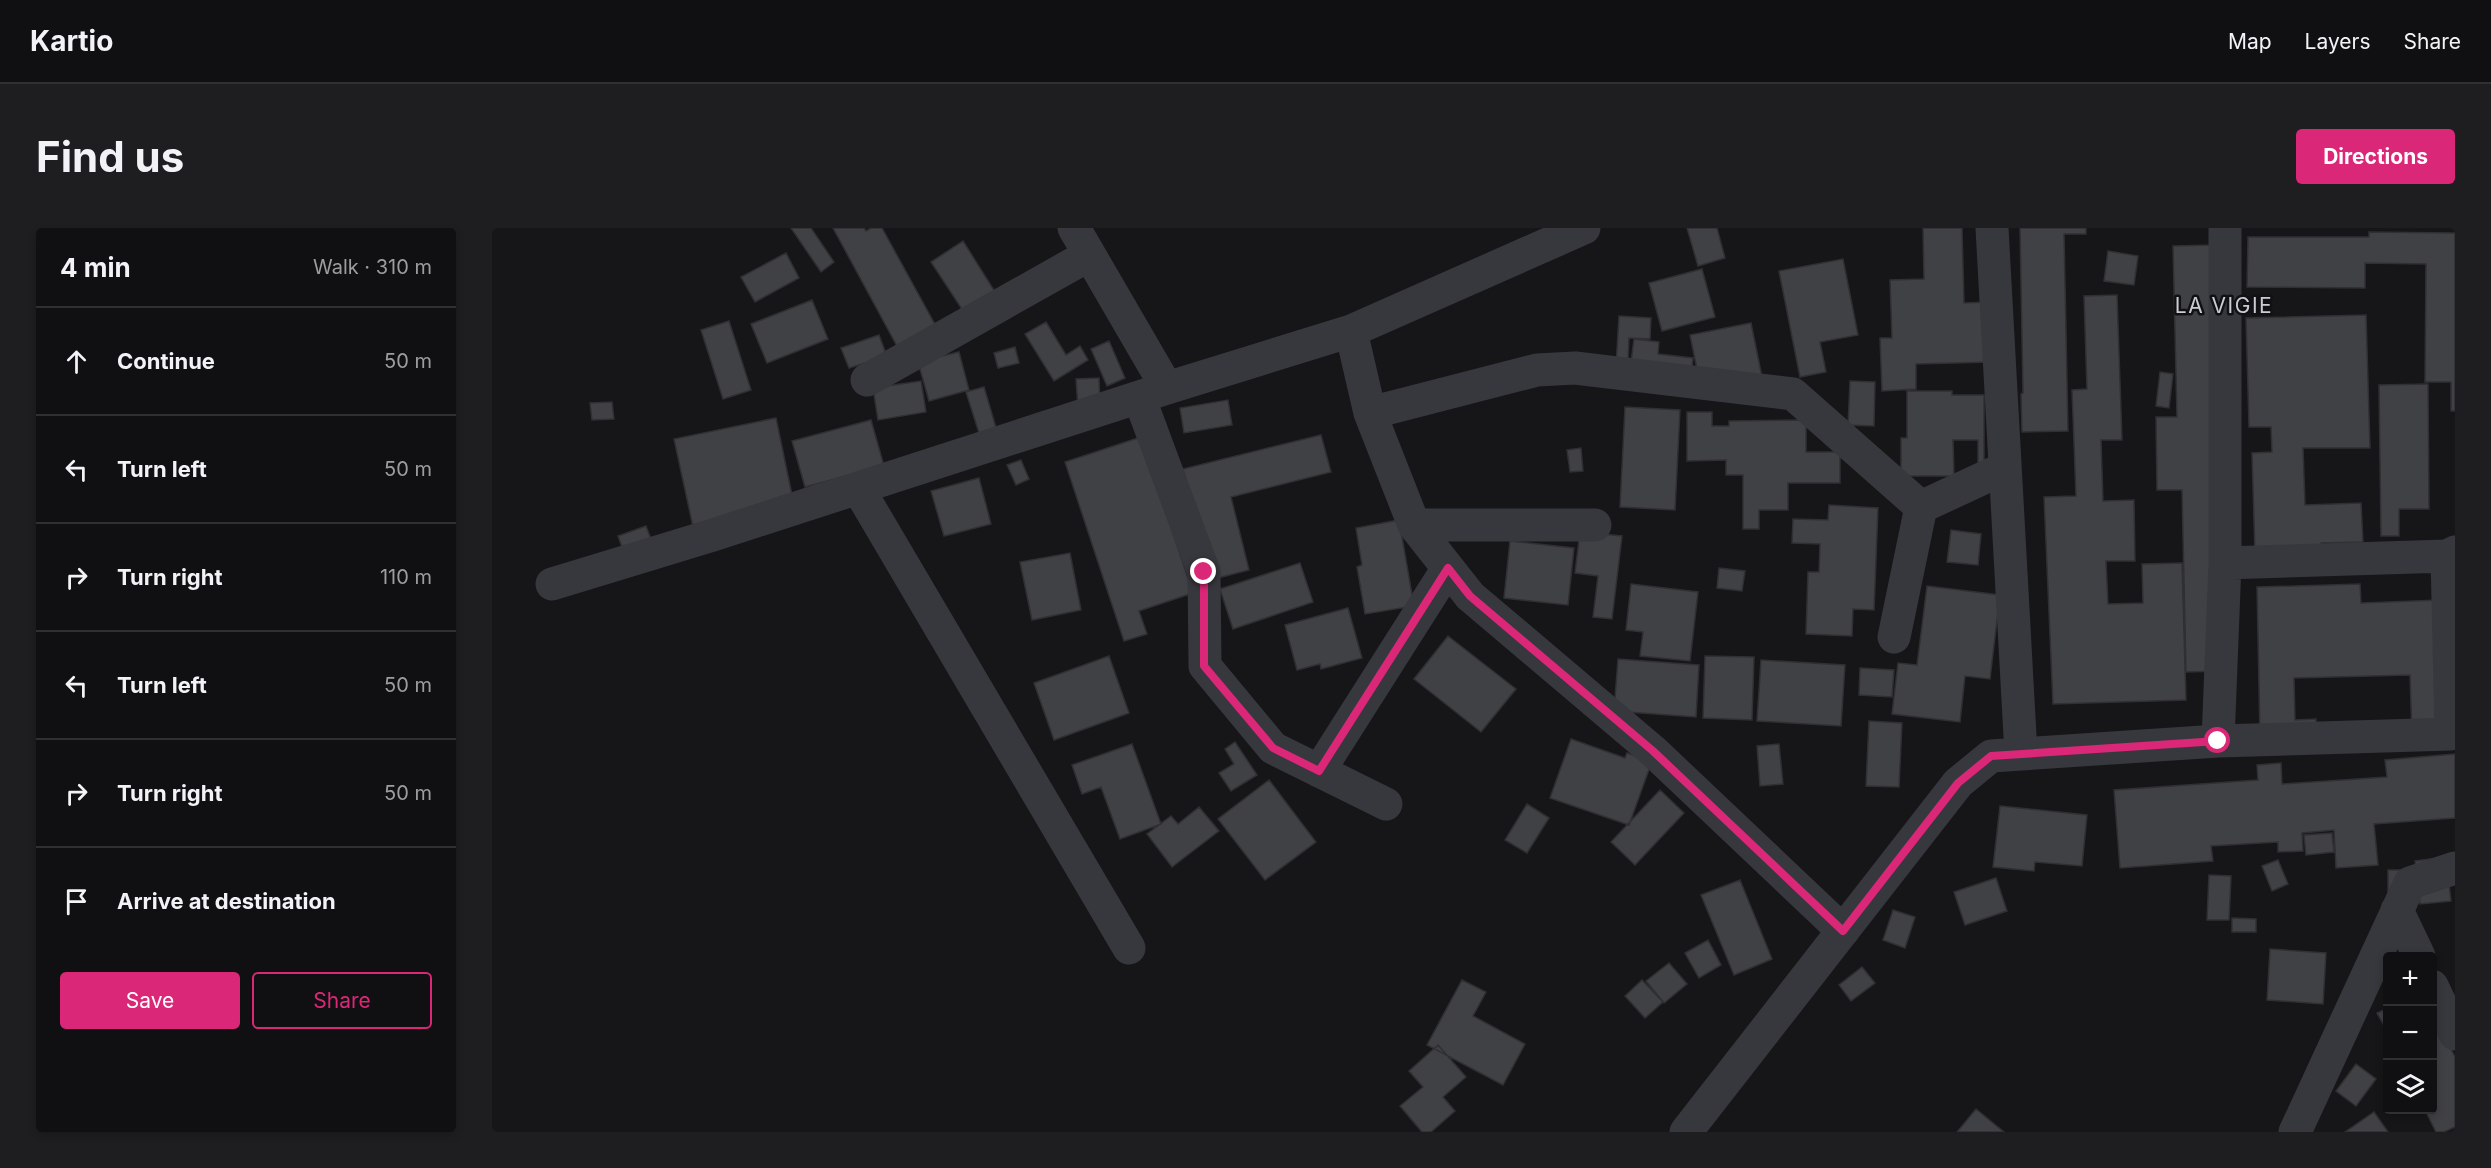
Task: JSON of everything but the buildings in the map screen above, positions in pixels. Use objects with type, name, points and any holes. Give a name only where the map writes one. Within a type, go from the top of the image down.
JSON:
[{"type":"street","points":[[552,584],[1351,331],[1584,228]]},
{"type":"street","points":[[1992,228],[2021,754]]},
{"type":"street","points":[[2218,741],[2225,563],[2224,228]]},
{"type":"street","points":[[867,380],[1082,242],[1153,392],[1204,572],[1204,666],[1273,748],[1386,804]]},
{"type":"street","points":[[1351,331],[1370,413],[1414,525],[1470,596],[1653,751],[1843,931]]},
{"type":"street","points":[[1370,413],[1537,370],[1575,368],[1793,394],[1922,507]]},
{"type":"street","points":[[1922,507],[2005,468]]},
{"type":"street","points":[[858,488],[1129,948]]},
{"type":"street","points":[[1894,637],[1922,507]]},
{"type":"street","points":[[1414,525],[1595,525]]},
{"type":"street","points":[[1686,1132],[1958,783],[1991,756],[2218,741],[2453,734],[2451,554],[2225,563]]},
{"type":"street","points":[[1319,771],[1448,568]]},
{"type":"street","points":[[2295,1132],[2410,883],[2455,868]]},
{"type":"street","points":[[2397,910],[2417,952]]},
{"type":"street","points":[[2437,995],[2455,1034]]},
{"type":"district","name":"LA VIGIE","points":[[2224,306]]},
{"type":"route","points":[[1204,572],[1204,666],[1273,748],[1319,771],[1448,568],[1470,596],[1653,751],[1843,931],[1958,783],[1991,756],[2218,741]]}]
